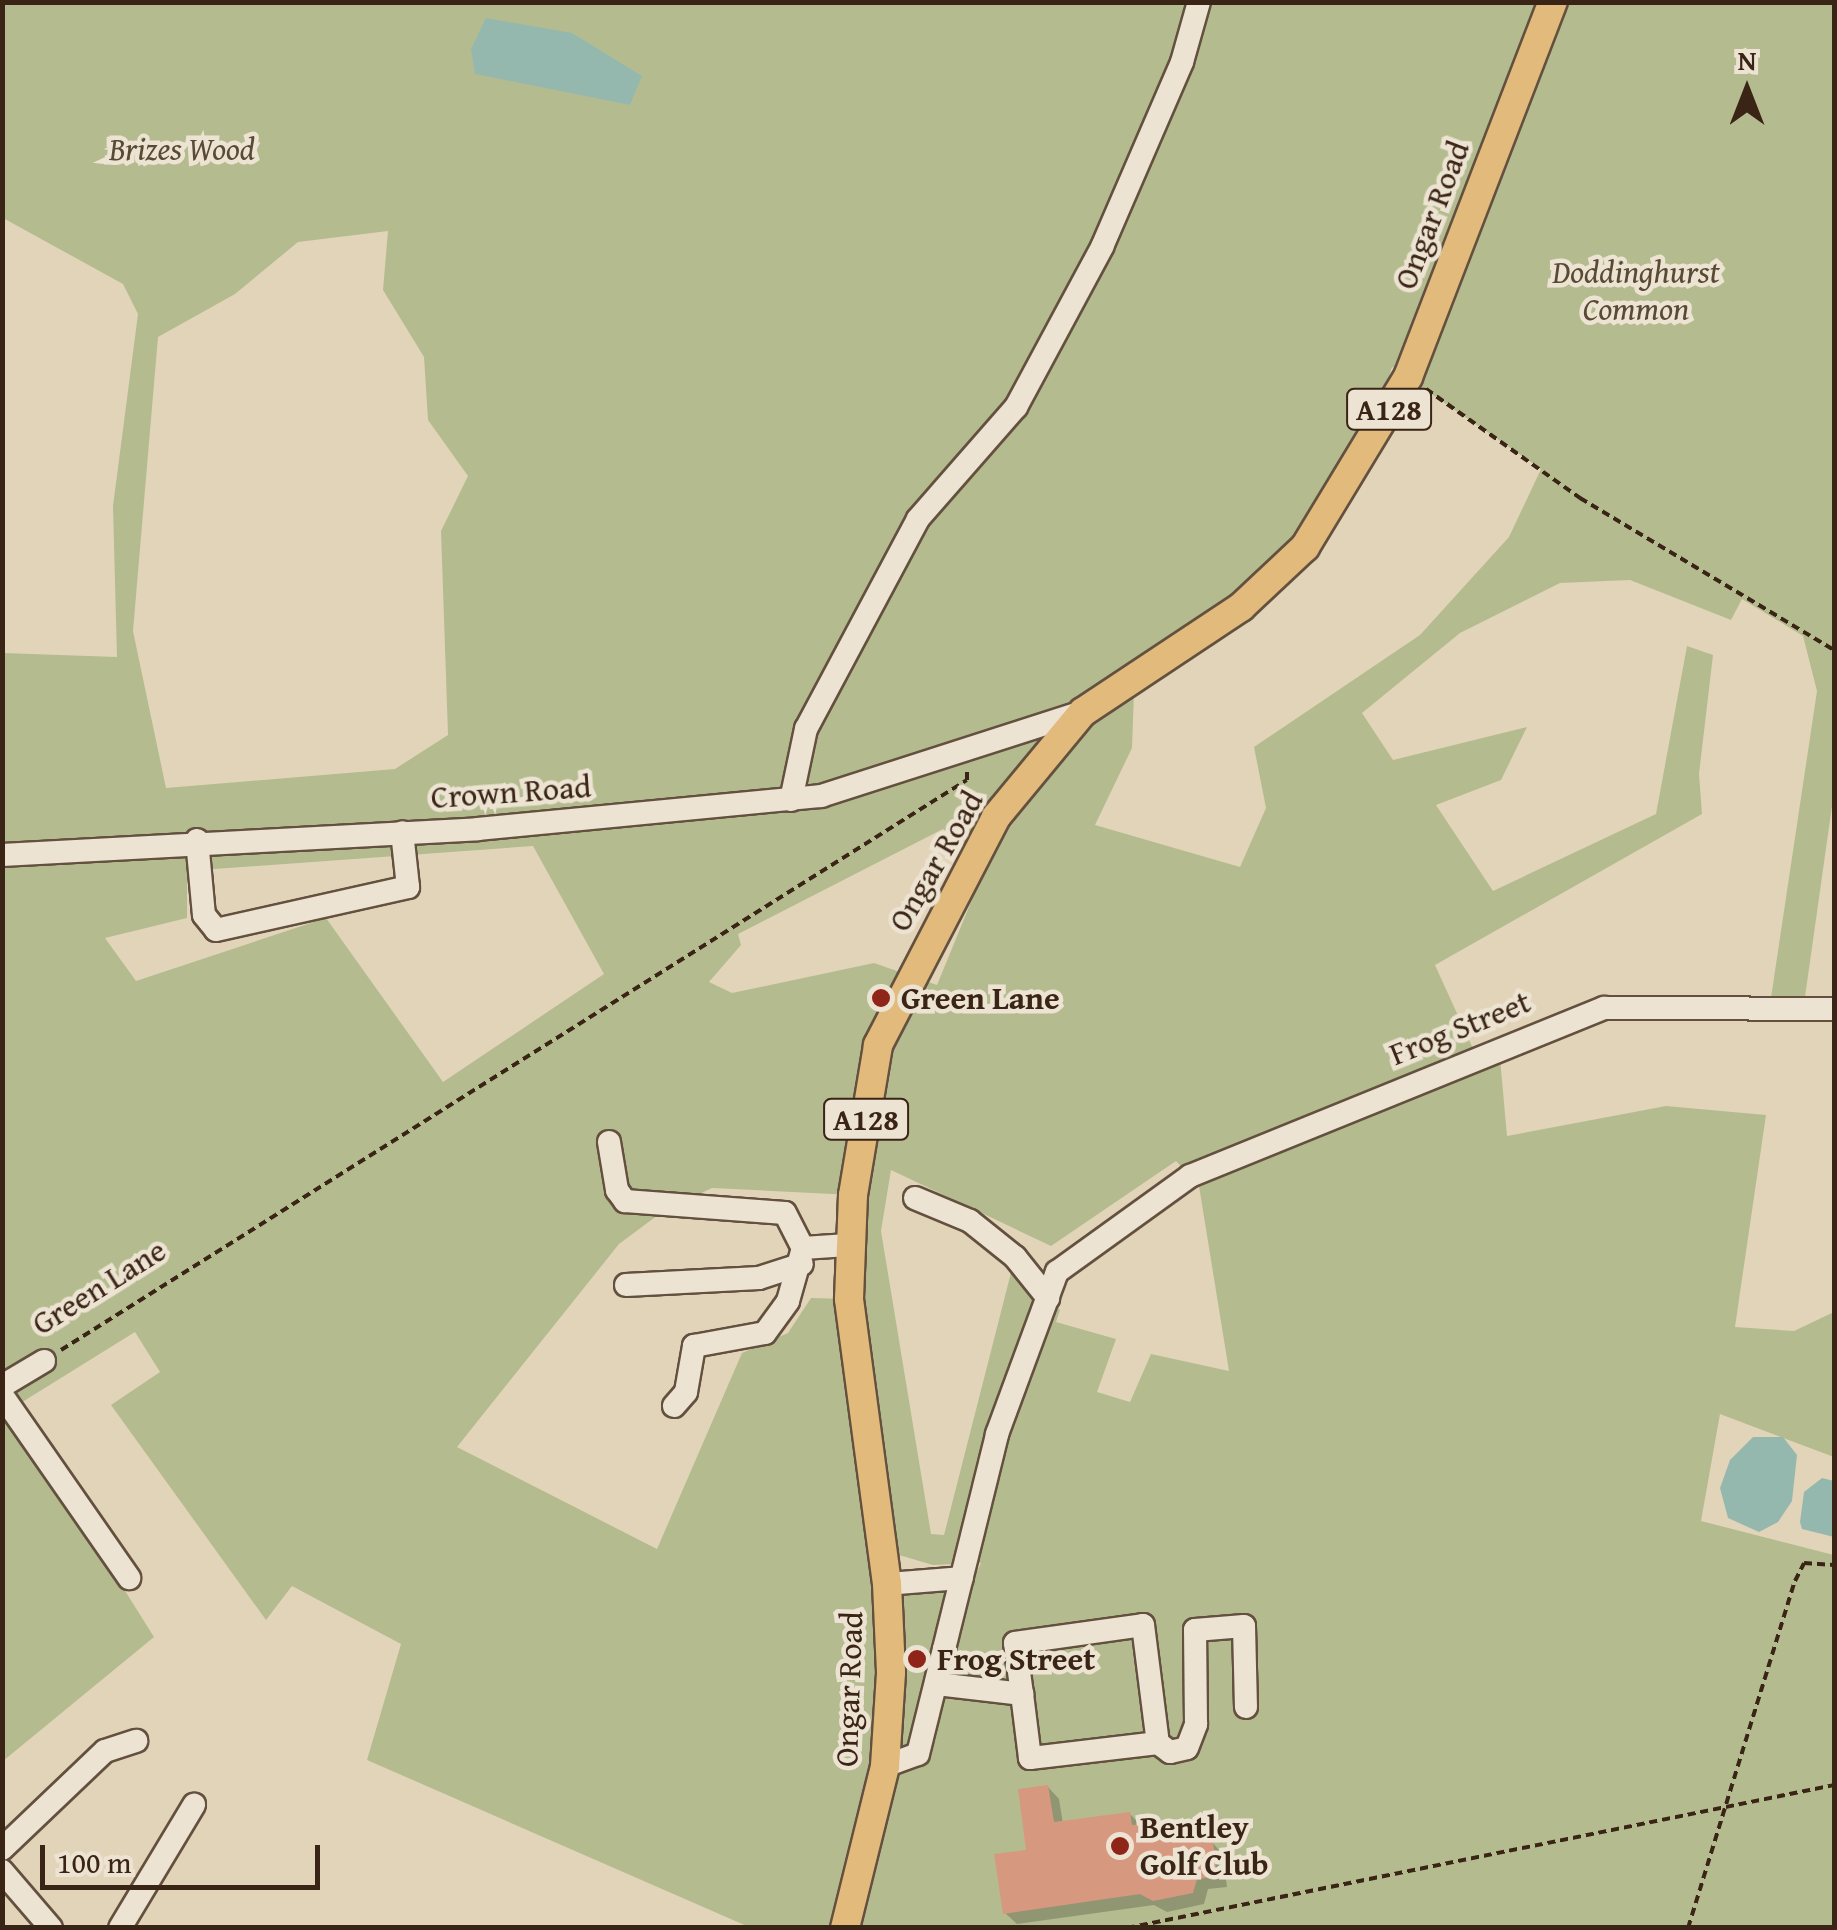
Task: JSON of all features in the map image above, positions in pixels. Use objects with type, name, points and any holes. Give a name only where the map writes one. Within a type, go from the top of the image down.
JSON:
[{"type":"main road","name":"Ongar Road","points":[[844,1928],[868,1854],[884,1766],[886,1584],[855,1380],[848,1245],[878,1045],[979,847],[1084,712],[1242,606],[1305,547],[1408,377],[1554,2]]},
{"type":"street","points":[[791,800],[806,729],[892,565],[918,519],[1016,407],[1102,247],[1182,62],[1199,2]]},
{"type":"street","name":"Crown Road","points":[[2,855],[197,840],[402,832],[791,800],[890,778],[1084,712]]},
{"type":"street","points":[[1015,735],[1036,770]]},
{"type":"street","points":[[197,840],[204,915],[216,930],[408,887],[402,832]]},
{"type":"street","name":"Frog Street","points":[[884,1766],[918,1754],[997,1434],[1057,1272],[1190,1176],[1525,1034],[1604,1008],[1834,1008]]},
{"type":"street","points":[[609,1142],[617,1190],[625,1201],[784,1214],[802,1256],[778,1320],[765,1333],[694,1346],[686,1392],[674,1406]]},
{"type":"street","points":[[915,1198],[970,1221],[1015,1257],[1048,1298]]},
{"type":"street","points":[[626,1286],[758,1278],[802,1256],[848,1245]]},
{"type":"street","name":"Green Lane","points":[[2,1386],[44,1360]]},
{"type":"street","points":[[2,1395],[130,1578]]},
{"type":"street","points":[[886,1584],[962,1578]]},
{"type":"street","points":[[1158,1743],[1143,1624],[1015,1642],[1030,1758],[1158,1743],[1170,1752],[1187,1748],[1196,1724],[1195,1630],[1244,1626],[1246,1707]]},
{"type":"street","points":[[937,1684],[1022,1694]]},
{"type":"street","points":[[2,1850],[106,1752],[136,1741]]},
{"type":"street","points":[[120,1928],[194,1805]]},
{"type":"street","points":[[2,1870],[50,1928]]},
{"type":"path","points":[[1408,377],[1580,498],[1834,650]]},
{"type":"path","name":"Green Lane","points":[[44,1360],[967,780],[969,750]]},
{"type":"path","points":[[1688,1928],[1730,1802],[1744,1729],[1788,1621],[1795,1581],[1804,1564],[1834,1565]]},
{"type":"path","points":[[1127,1928],[1730,1802],[1834,1784]]},
{"type":"green space","points":[[3,3],[1834,3],[1834,792],[1803,1011],[1769,1011],[1817,691],[1803,636],[1742,599],[1731,620],[1630,580],[1560,583],[1460,633],[1362,713],[1393,760],[1527,727],[1501,780],[1436,805],[1493,891],[1656,814],[1687,646],[1713,655],[1699,774],[1702,814],[1435,965],[1480,1064],[1500,1058],[1507,1136],[1666,1106],[1766,1115],[1735,1327],[1794,1331],[1834,1312],[1834,1457],[1720,1414],[1701,1521],[1834,1555],[1834,1927],[749,1927],[367,1760],[401,1644],[292,1586],[266,1620],[111,1405],[160,1372],[135,1332],[11,1409],[154,1637],[3,1761],[3,653],[117,657],[113,506],[138,314],[123,284],[3,218]],"holes":[[[388,231],[383,290],[424,357],[428,420],[468,476],[441,531],[448,735],[395,769],[166,788],[133,631],[158,337],[235,294],[298,242]],[[1392,367],[1541,469],[1509,537],[1420,635],[1254,747],[1266,808],[1240,867],[1095,825],[1132,748],[1134,692],[1305,547],[1370,440]],[[943,829],[989,858],[937,985],[874,963],[732,993],[709,982],[741,945],[738,934]],[[533,846],[604,974],[443,1082],[326,918],[136,981],[105,938],[187,918],[187,871]],[[1176,1161],[1199,1186],[1229,1371],[1151,1354],[1130,1402],[1097,1392],[1116,1339],[1056,1322],[1060,1310],[1015,1257],[944,1535],[931,1534],[881,1231],[891,1170],[1051,1246]],[[712,1188],[852,1195],[849,1299],[811,1298],[788,1333],[742,1353],[657,1549],[457,1447],[619,1244],[662,1212]],[[882,1550],[933,1565],[981,1563],[963,1601],[936,1582],[887,1584]]]},
{"type":"water","points":[[486,18],[572,33],[642,76],[630,105],[475,74],[471,49]]},
{"type":"water","points":[[1753,1437],[1783,1437],[1797,1455],[1792,1501],[1778,1522],[1759,1532],[1728,1518],[1720,1488],[1730,1460]]},
{"type":"water","points":[[1822,1478],[1834,1481],[1834,1537],[1802,1529],[1800,1522],[1804,1492]]},
{"type":"building","name":"Bentley Golf Club","points":[[1048,1785],[1054,1822],[1130,1812],[1132,1825],[1199,1822],[1202,1843],[1213,1841],[1217,1876],[1197,1879],[1193,1893],[1153,1901],[1140,1894],[1003,1914],[994,1854],[1026,1850],[1018,1789]]},
{"type":"place","name":"Green Lane","points":[[881,998]]},
{"type":"place","name":"Frog Street","points":[[917,1659]]},
{"type":"place","name":"Bentley Golf Club","points":[[1120,1846]]},
{"type":"park label","name":"Brizes Wood","points":[[182,149]]},
{"type":"park label","name":"Doddinghurst Common","points":[[1636,292]]}]
